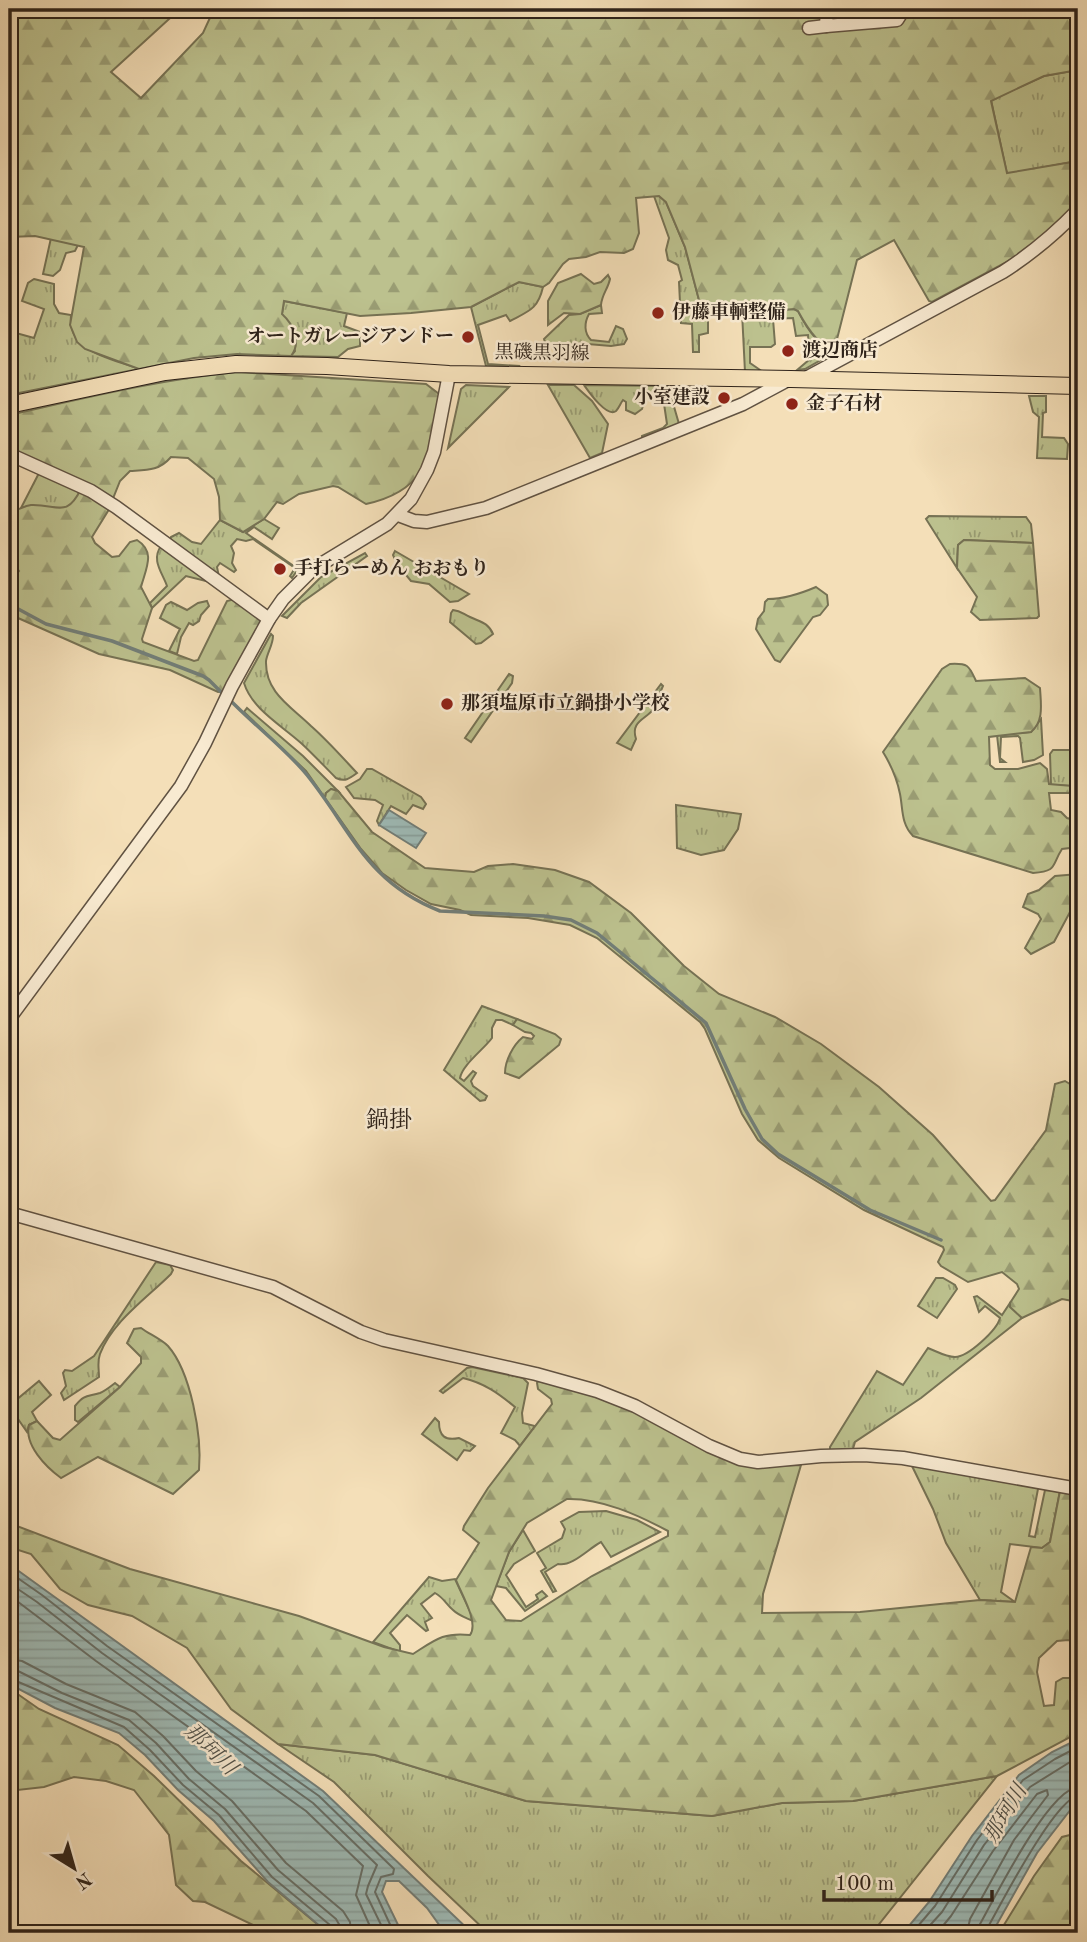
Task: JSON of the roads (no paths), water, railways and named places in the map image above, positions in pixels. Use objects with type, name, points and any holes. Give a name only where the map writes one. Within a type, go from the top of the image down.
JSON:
[{"type":"main road","name":"黒磯黒羽線","points":[[9,405],[165,372],[236,364],[327,366],[449,374],[1078,386]]},
{"type":"street","points":[[826,26],[827,9]]},
{"type":"street","points":[[809,27],[897,20],[904,9]]},
{"type":"street","points":[[398,515],[426,522],[486,508],[743,404],[797,379],[1003,272],[1031,254],[1078,210]]},
{"type":"street","points":[[9,1019],[181,786],[269,619],[298,582],[313,569],[398,515],[416,492],[431,461],[449,374]]},
{"type":"street","points":[[9,454],[91,491],[269,619]]},
{"type":"street","points":[[9,1213],[273,1287],[361,1332],[384,1340],[536,1374],[597,1391],[635,1406],[709,1446],[740,1459],[758,1462],[821,1455],[877,1456],[1078,1489]]},
{"type":"water","points":[[389,810],[426,833],[416,848],[379,825]]},
{"type":"water","name":"那珂川","points":[[9,1564],[323,1791],[472,1933],[445,1933],[427,1908],[399,1881],[386,1881],[382,1892],[402,1933],[328,1933],[268,1882],[214,1821],[119,1733],[55,1708],[9,1684]]},
{"type":"water","name":"那珂川","points":[[1078,1739],[1078,1800],[1037,1853],[992,1933],[903,1933],[929,1902],[972,1836],[1019,1775],[1052,1752]]},
{"type":"waterway","points":[[9,604],[46,624],[112,641],[203,676],[224,695]]},
{"type":"waterway","points":[[230,700],[307,775],[363,853],[394,885],[440,911],[544,916],[571,920],[597,933],[706,1023],[745,1109],[762,1139],[778,1154],[870,1210],[941,1240]]},
{"type":"place","name":"伊藤車輌整備","points":[[658,313]]},
{"type":"place","name":"オートガレージアンドー","points":[[468,337]]},
{"type":"place","name":"渡辺商店","points":[[788,351]]},
{"type":"place","name":"小室建設","points":[[724,398]]},
{"type":"place","name":"金子石材","points":[[792,404]]},
{"type":"place","name":"手打らーめん おおもり","points":[[280,569]]},
{"type":"place","name":"那須塩原市立鍋掛小学校","points":[[447,704]]},
{"type":"district","name":"鍋掛","points":[[389,1120]]}]
